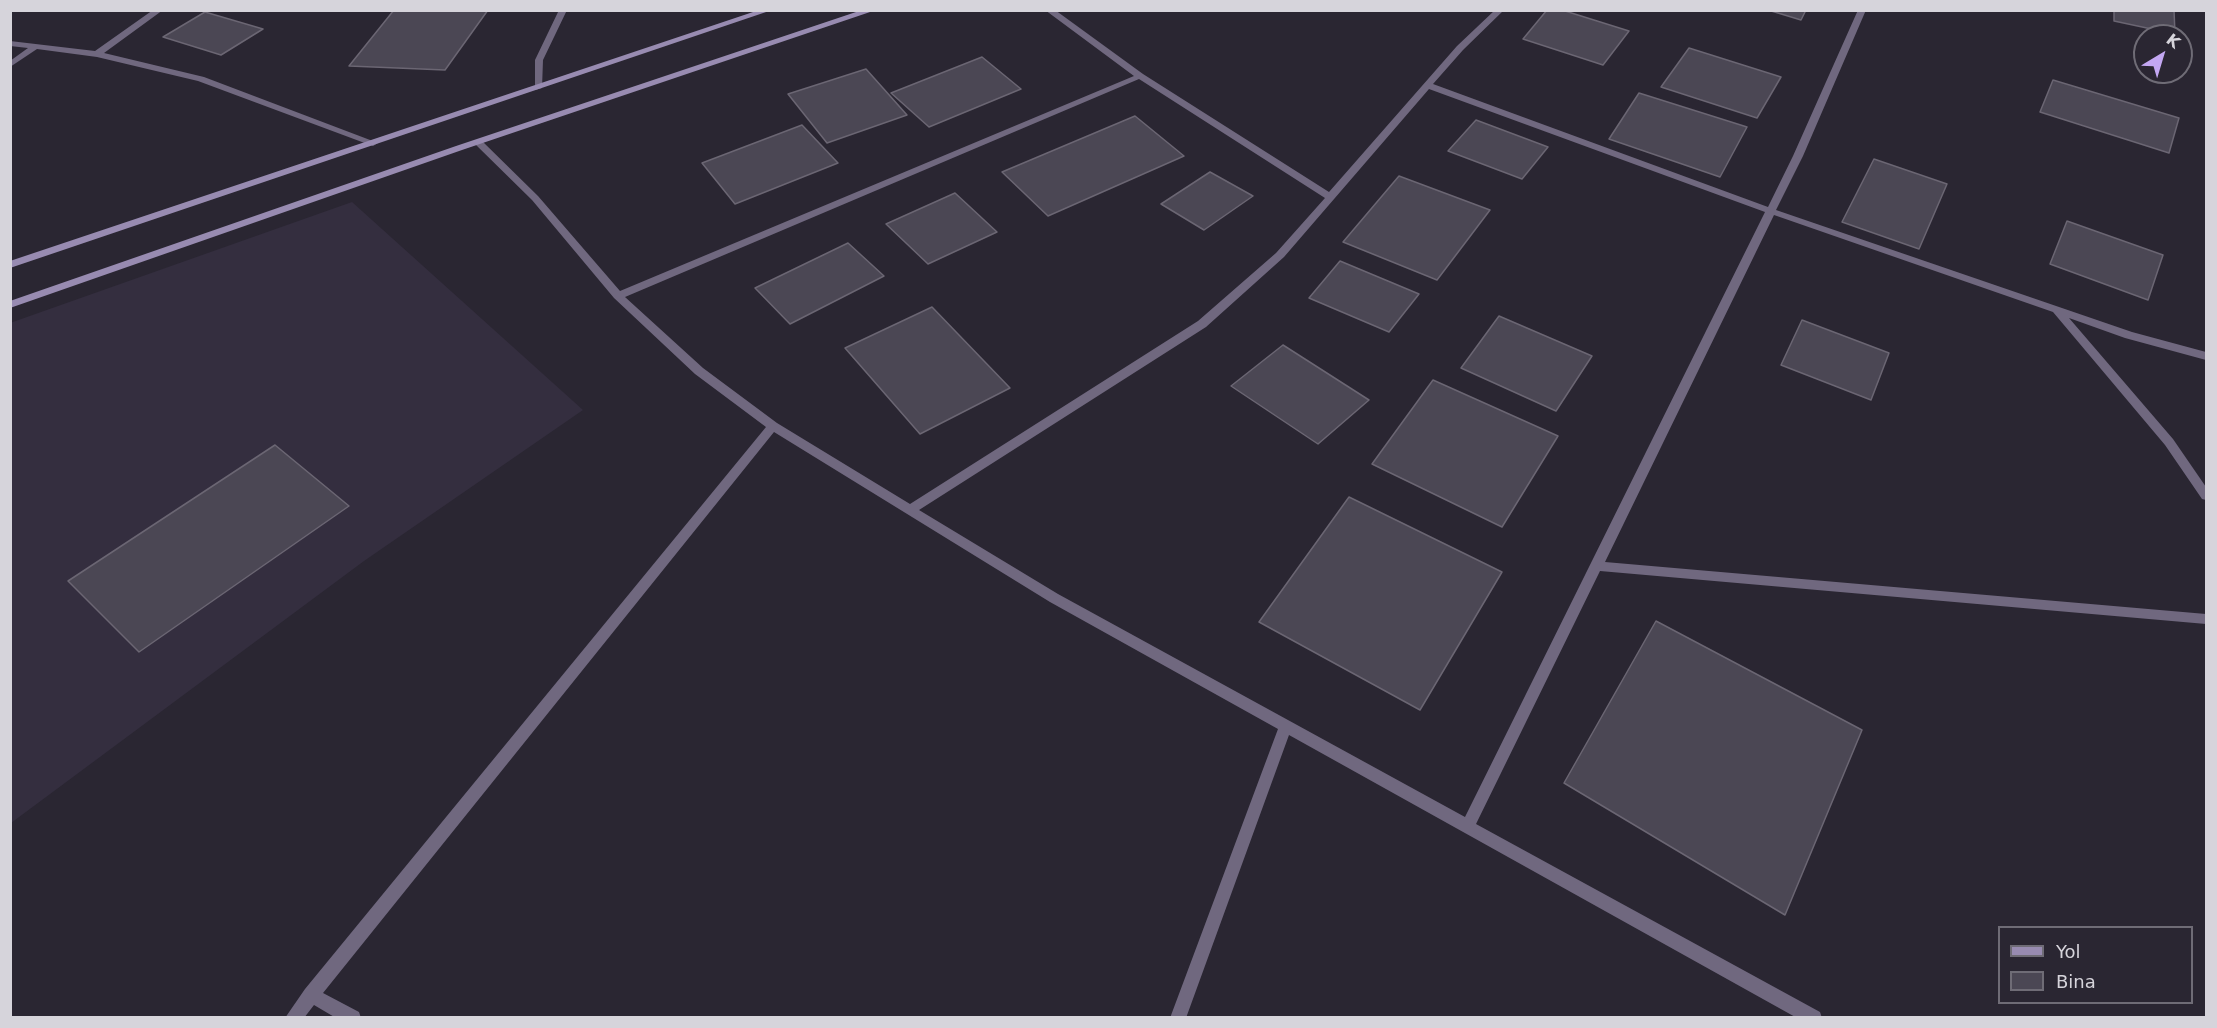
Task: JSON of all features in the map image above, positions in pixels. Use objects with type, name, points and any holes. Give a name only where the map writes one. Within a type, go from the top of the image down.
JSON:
[{"type":"street","points":[[97,54],[159,10]]},
{"type":"street","points":[[538,88],[539,60],[563,10]]},
{"type":"street","points":[[10,265],[768,10]]},
{"type":"street","points":[[10,305],[478,142],[872,10]]},
{"type":"street","points":[[1049,10],[1140,75],[1330,197]]},
{"type":"street","points":[[909,510],[1202,324],[1280,255],[1460,48],[1500,10]]},
{"type":"street","points":[[1468,826],[1771,211],[1862,10]]},
{"type":"street","points":[[10,43],[97,54],[201,79],[373,143]]},
{"type":"street","points":[[10,64],[37,45]]},
{"type":"street","points":[[618,296],[1140,75]]},
{"type":"street","points":[[1427,85],[1771,211],[2129,335],[2206,356]]},
{"type":"street","points":[[478,142],[535,198],[618,296],[699,371],[773,426],[1054,598],[1814,1017]]},
{"type":"street","points":[[2056,310],[2169,442],[2206,496]]},
{"type":"street","points":[[293,1017],[773,426]]},
{"type":"street","points":[[1596,566],[2206,618]]},
{"type":"street","points":[[1178,1017],[1286,725]]},
{"type":"street","points":[[311,995],[353,1017]]},
{"type":"shaded area","points":[[352,202],[583,410],[364,561],[11,823],[10,323]]},
{"type":"building","points":[[394,10],[488,10],[445,70],[349,66]]},
{"type":"building","points":[[1547,10],[1562,10],[1629,31],[1603,65],[1523,39]]},
{"type":"building","points":[[1768,10],[1806,10],[1801,20]]},
{"type":"building","points":[[2114,10],[2174,10],[2175,24],[2133,25],[2114,21]]},
{"type":"building","points":[[205,12],[263,29],[221,55],[163,37]]},
{"type":"building","points":[[1689,48],[1781,77],[1757,118],[1661,87]]},
{"type":"building","points":[[982,57],[1021,89],[929,127],[891,93]]},
{"type":"building","points":[[866,69],[907,115],[827,143],[788,94]]},
{"type":"building","points":[[2053,80],[2179,118],[2169,153],[2040,112]]},
{"type":"building","points":[[1639,93],[1747,127],[1720,177],[1609,139]]},
{"type":"building","points":[[1135,116],[1184,156],[1048,216],[1002,172]]},
{"type":"building","points":[[1476,120],[1548,147],[1522,179],[1448,151]]},
{"type":"building","points":[[802,125],[838,163],[735,204],[702,163]]},
{"type":"building","points":[[1874,159],[1947,184],[1919,249],[1842,222]]},
{"type":"building","points":[[1210,172],[1253,196],[1204,230],[1161,204]]},
{"type":"building","points":[[1399,176],[1490,210],[1437,280],[1343,242]]},
{"type":"building","points":[[955,193],[997,232],[928,264],[886,224]]},
{"type":"building","points":[[2067,221],[2163,255],[2148,300],[2050,264]]},
{"type":"building","points":[[848,243],[884,276],[790,324],[755,288]]},
{"type":"building","points":[[1340,261],[1419,294],[1389,332],[1309,298]]},
{"type":"building","points":[[932,307],[1010,388],[920,434],[845,348]]},
{"type":"building","points":[[1499,316],[1592,356],[1556,411],[1461,368]]},
{"type":"building","points":[[1802,320],[1889,353],[1871,400],[1781,365]]},
{"type":"building","points":[[1283,345],[1369,400],[1318,444],[1231,386]]},
{"type":"building","points":[[1433,380],[1558,436],[1502,527],[1372,464]]},
{"type":"building","points":[[275,445],[349,506],[139,652],[68,581]]},
{"type":"building","points":[[1349,497],[1502,572],[1420,710],[1259,622]]},
{"type":"building","points":[[1656,621],[1862,730],[1785,915],[1564,783]]}]
